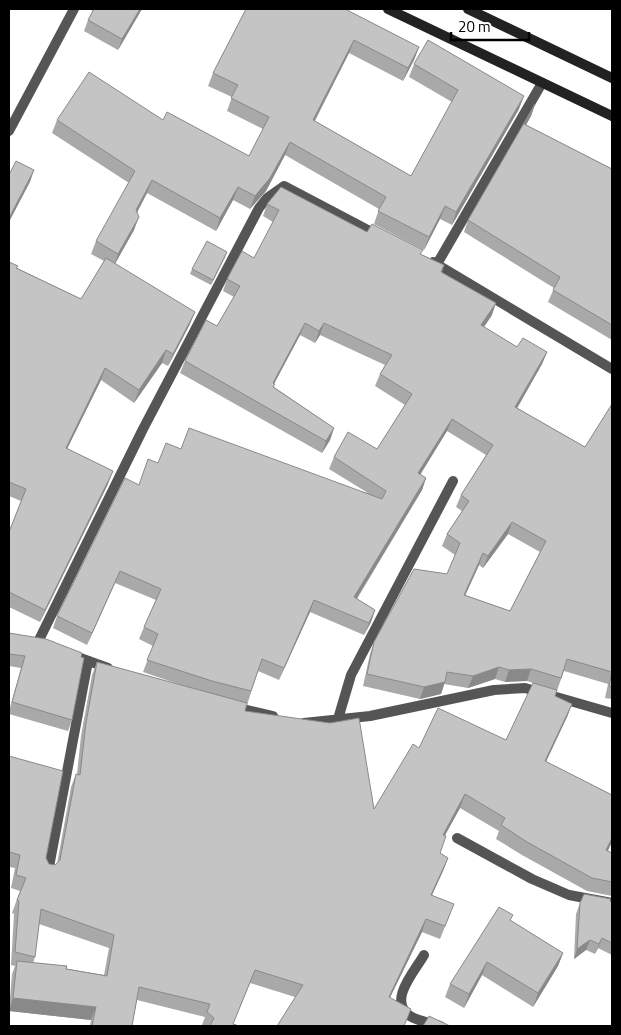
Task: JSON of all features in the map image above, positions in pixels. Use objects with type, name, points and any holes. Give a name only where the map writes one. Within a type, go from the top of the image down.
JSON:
[{"type":"main road","points":[[388,9],[612,116]]},
{"type":"main road","points":[[468,9],[612,78]]},
{"type":"street","points":[[9,131],[74,9]]},
{"type":"street","points":[[437,264],[542,82]]},
{"type":"street","points":[[37,643],[143,429],[259,208],[267,198],[284,186],[385,238]]},
{"type":"street","points":[[420,256],[437,264],[612,369]]},
{"type":"street","points":[[338,719],[350,675],[453,481]]},
{"type":"street","points":[[63,652],[115,670]]},
{"type":"street","points":[[48,872],[88,661]]},
{"type":"street","points":[[224,704],[303,724],[370,716],[494,690],[525,688],[612,713]]},
{"type":"street","points":[[457,838],[532,879],[569,895],[612,903]]},
{"type":"street","points":[[424,954],[400,995],[401,1005],[410,1016],[440,1026]]},
{"type":"building","points":[[94,9],[140,9],[122,39],[88,20]]},
{"type":"building","points":[[246,9],[345,9],[419,47],[408,68],[354,40],[313,120],[411,176],[458,90],[414,64],[428,40],[524,96],[456,212],[445,206],[429,237],[378,211],[386,197],[290,142],[270,178],[255,196],[238,187],[220,218],[152,180],[136,210],[139,217],[118,254],[96,241],[135,171],[57,120],[89,72],[163,120],[167,112],[249,156],[269,117],[231,98],[238,85],[213,73]]},
{"type":"building","points":[[535,104],[524,124],[612,169],[612,325],[553,290],[560,277],[468,220]]},
{"type":"building","points":[[16,161],[34,170],[9,218],[9,175]]},
{"type":"building","points":[[281,187],[367,232],[372,224],[423,250],[420,254],[444,265],[441,272],[496,303],[481,325],[517,347],[523,338],[547,352],[515,407],[585,447],[612,404],[612,672],[567,659],[561,678],[531,669],[509,670],[499,667],[473,676],[447,672],[445,682],[424,687],[367,674],[374,642],[414,569],[447,574],[460,543],[447,534],[469,501],[461,495],[493,445],[452,419],[418,473],[426,478],[354,597],[375,610],[369,623],[314,600],[284,668],[262,659],[251,691],[212,681],[147,660],[158,634],[144,627],[161,589],[120,571],[92,633],[57,616],[125,478],[139,485],[148,459],[158,463],[166,443],[181,449],[189,428],[382,499],[386,491],[334,457],[348,432],[377,449],[412,394],[380,374],[392,355],[324,323],[319,331],[305,323],[273,383],[275,384],[273,387],[334,428],[326,441],[185,361],[206,320],[217,326],[240,286],[227,279],[242,251],[254,258],[279,210],[267,204]],"holes":[[[512,522],[546,541],[510,611],[464,595],[483,553],[488,556]]]},
{"type":"building","points":[[207,241],[227,252],[213,280],[192,269]]},
{"type":"building","points":[[106,258],[195,312],[173,354],[166,350],[139,390],[105,368],[66,448],[113,471],[45,610],[9,592],[9,532],[26,489],[9,482],[9,262],[18,266],[16,268],[81,299]]},
{"type":"building","points":[[9,633],[46,639],[82,653],[81,657],[84,658],[72,720],[12,702],[25,656],[9,654]]},
{"type":"building","points":[[97,662],[247,703],[245,711],[330,723],[359,718],[374,809],[413,744],[419,748],[438,708],[506,740],[533,683],[557,690],[555,696],[572,704],[545,761],[612,795],[612,838],[606,850],[612,853],[612,882],[592,878],[527,842],[501,825],[505,818],[465,794],[443,835],[446,836],[440,853],[448,858],[431,895],[454,904],[445,926],[426,919],[389,997],[411,1009],[404,1026],[277,1026],[303,985],[255,970],[233,1024],[239,1026],[210,1026],[214,1018],[207,1012],[210,1004],[139,987],[132,1026],[92,1026],[96,1007],[13,998],[17,961],[67,966],[66,969],[107,976],[114,935],[41,909],[35,957],[15,952],[19,901],[17,900],[26,878],[16,875],[20,855],[9,852],[9,756],[63,771],[46,858],[49,864],[55,865],[60,860],[76,774],[80,775],[86,723]]},
{"type":"building","points":[[612,672],[612,687],[609,686]]},
{"type":"building","points":[[584,894],[611,899],[612,943],[602,938],[599,944],[590,940],[577,949],[580,903]]},
{"type":"building","points":[[499,907],[513,915],[510,920],[563,953],[538,993],[487,962],[469,994],[450,984]]},
{"type":"building","points":[[429,1016],[450,1026],[423,1026]]}]
